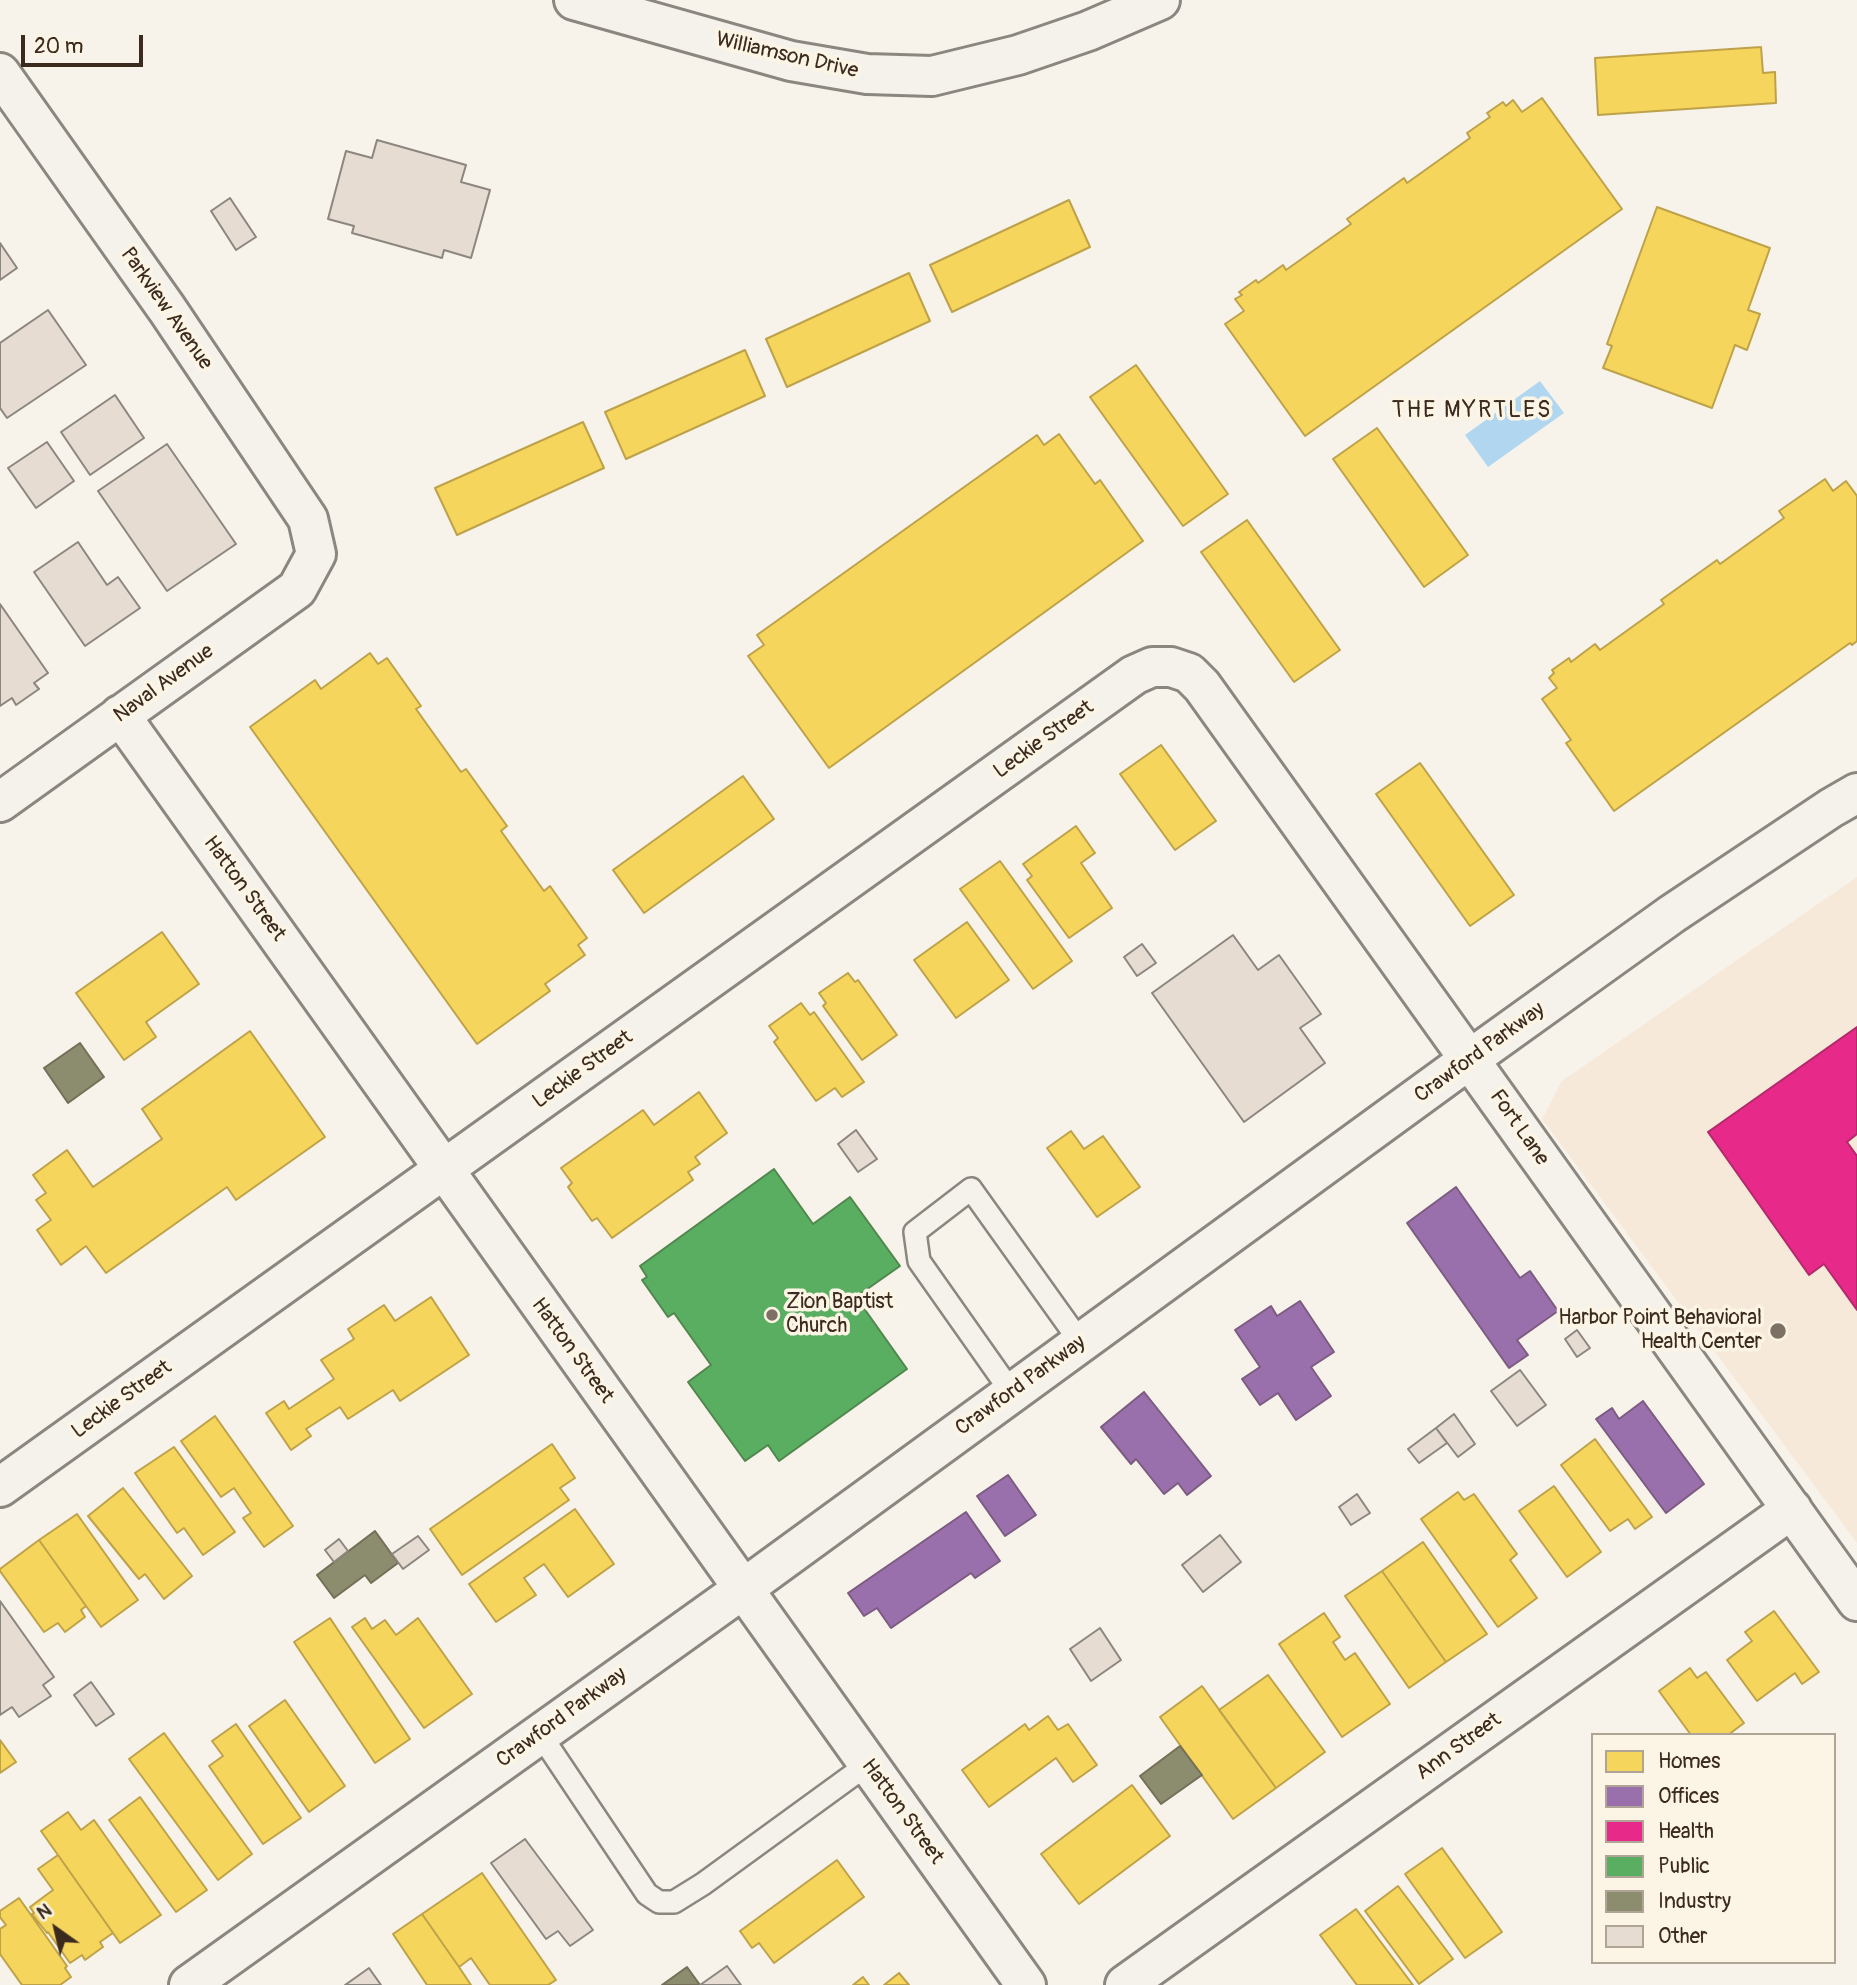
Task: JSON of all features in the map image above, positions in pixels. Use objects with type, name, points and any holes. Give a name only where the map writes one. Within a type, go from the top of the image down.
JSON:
[{"type":"street","name":"Williamson Drive","points":[[574,0],[791,61],[867,74],[932,76],[1018,55],[1088,31],[1160,0]]},
{"type":"street","name":"Parkview Avenue","points":[[0,73],[167,309],[308,519],[316,554]]},
{"type":"street","name":"Naval Avenue","points":[[0,802],[297,589],[316,554]]},
{"type":"street","name":"Leckie Street","points":[[0,1487],[1134,675],[1152,667],[1171,667]]},
{"type":"street","name":"Fort Lane","points":[[1171,667],[1189,673],[1202,686],[1857,1601]]},
{"type":"street","name":"Hatton Street","points":[[120,715],[1026,1985]]},
{"type":"street","name":"Crawford Parkway","points":[[189,1985],[743,1589],[1672,914],[1830,807],[1857,793]]},
{"type":"street","name":"Ann Street","points":[[1125,1985],[1792,1509]]},
{"type":"lane","points":[[1012,1393],[919,1261],[915,1232],[971,1189],[1080,1343]]},
{"type":"lane","points":[[540,1734],[647,1894],[659,1902],[674,1902],[703,1884],[868,1764]]},
{"type":"shaded area","name":"Harbor Point Behavioral Health Center","points":[[1857,877],[1857,1543],[1542,1119],[1562,1081]]},
{"type":"water","points":[[1540,381],[1564,413],[1488,467],[1465,435]]},
{"type":"building: Homes","points":[[1761,47],[1763,73],[1775,72],[1776,103],[1598,115],[1595,58]]},
{"type":"building: Homes","points":[[1542,98],[1622,209],[1305,436],[1225,324],[1244,311],[1235,299],[1242,295],[1239,292],[1256,280],[1258,283],[1283,265],[1286,270],[1351,224],[1347,219],[1404,178],[1407,183],[1470,138],[1467,133],[1490,117],[1487,113],[1503,102],[1506,106],[1513,100],[1522,112]]},
{"type":"building: Homes","points":[[1069,200],[1090,247],[952,312],[930,265]]},
{"type":"building: Homes","points":[[1657,207],[1770,248],[1748,310],[1760,314],[1747,350],[1735,345],[1712,408],[1603,368],[1612,346],[1607,344]]},
{"type":"building: Homes","points":[[909,273],[930,321],[787,387],[766,339]]},
{"type":"building: Homes","points":[[745,350],[765,396],[626,459],[605,412]]},
{"type":"building: Homes","points":[[1136,365],[1228,494],[1183,526],[1090,397]]},
{"type":"building: Homes","points":[[583,422],[604,468],[457,535],[435,488]]},
{"type":"building: Homes","points":[[1377,428],[1468,555],[1424,587],[1333,459]]},
{"type":"building: Homes","points":[[1059,434],[1095,484],[1100,480],[1143,541],[829,768],[748,656],[764,645],[757,635],[1037,435],[1044,445]]},
{"type":"building: Homes","points":[[1825,479],[1833,491],[1846,481],[1857,496],[1857,641],[1852,645],[1850,643],[1614,811],[1566,743],[1571,740],[1542,699],[1557,688],[1549,678],[1554,673],[1552,670],[1569,658],[1571,662],[1595,644],[1600,650],[1664,604],[1661,600],[1717,560],[1720,564],[1784,518],[1779,511]]},
{"type":"building: Homes","points":[[1247,520],[1340,650],[1294,682],[1201,552]]},
{"type":"building: Homes","points":[[370,653],[378,664],[387,658],[421,706],[416,709],[461,772],[466,769],[507,826],[501,831],[544,891],[550,886],[587,938],[578,945],[585,955],[545,984],[550,991],[477,1044],[250,727],[315,680],[321,689]]},
{"type":"building: Homes","points":[[1161,745],[1216,821],[1175,850],[1120,774]]},
{"type":"building: Homes","points":[[1420,763],[1514,895],[1470,926],[1376,794]]},
{"type":"building: Homes","points":[[743,776],[774,819],[644,913],[613,870]]},
{"type":"building: Homes","points":[[1076,826],[1095,853],[1081,863],[1112,908],[1069,938],[1027,880],[1032,876],[1023,864]]},
{"type":"building: Homes","points":[[1000,861],[1072,961],[1033,989],[960,889]]},
{"type":"building: Homes","points":[[967,922],[1009,980],[956,1018],[914,960]]},
{"type":"building: Homes","points":[[162,932],[199,984],[146,1022],[156,1037],[124,1060],[76,993]]},
{"type":"building: Homes","points":[[848,973],[855,982],[858,980],[897,1035],[862,1060],[823,1006],[826,1003],[819,993]]},
{"type":"building: Homes","points":[[801,1003],[810,1015],[814,1012],[864,1082],[842,1097],[835,1088],[816,1101],[774,1042],[778,1038],[769,1026]]},
{"type":"building: Homes","points":[[250,1031],[325,1137],[236,1200],[227,1187],[106,1273],[86,1246],[61,1265],[37,1230],[51,1220],[36,1200],[46,1193],[33,1175],[67,1150],[93,1187],[162,1139],[142,1109]]},
{"type":"building: Homes","points":[[699,1092],[727,1133],[695,1157],[700,1164],[688,1172],[693,1180],[612,1238],[597,1218],[592,1221],[568,1187],[572,1183],[561,1168],[643,1110],[654,1125]]},
{"type":"building: Homes","points":[[1071,1131],[1084,1149],[1103,1136],[1140,1187],[1097,1217],[1047,1148]]},
{"type":"building: Homes","points":[[431,1297],[469,1355],[400,1401],[393,1390],[348,1419],[340,1407],[306,1429],[311,1436],[291,1450],[266,1413],[284,1401],[289,1409],[334,1379],[321,1360],[354,1339],[348,1329],[384,1305],[395,1321]]},
{"type":"building: Homes","points":[[215,1416],[293,1526],[264,1547],[243,1518],[251,1513],[234,1488],[221,1497],[181,1441]]},
{"type":"building: Homes","points":[[1595,1439],[1652,1517],[1635,1529],[1628,1519],[1610,1531],[1561,1465]]},
{"type":"building: Homes","points":[[552,1444],[575,1478],[560,1488],[569,1500],[462,1575],[430,1529]]},
{"type":"building: Homes","points":[[174,1447],[235,1532],[203,1555],[184,1528],[177,1533],[135,1473]]},
{"type":"building: Homes","points":[[1554,1486],[1601,1552],[1567,1577],[1519,1511]]},
{"type":"building: Homes","points":[[123,1488],[192,1576],[164,1599],[145,1574],[139,1579],[88,1516]]},
{"type":"building: Homes","points":[[1458,1492],[1464,1500],[1474,1494],[1517,1554],[1510,1560],[1537,1598],[1498,1627],[1421,1519]]},
{"type":"building: Homes","points":[[575,1509],[614,1564],[568,1597],[544,1564],[524,1578],[536,1595],[496,1622],[469,1584]]},
{"type":"building: Homes","points":[[77,1514],[138,1600],[101,1627],[39,1540]]},
{"type":"building: Homes","points":[[39,1540],[86,1606],[81,1610],[85,1617],[65,1632],[58,1623],[44,1632],[0,1571]]},
{"type":"building: Homes","points":[[1423,1542],[1487,1634],[1446,1662],[1382,1571]]},
{"type":"building: Homes","points":[[1382,1571],[1446,1662],[1409,1688],[1345,1596]]},
{"type":"building: Homes","points":[[1774,1611],[1819,1672],[1802,1684],[1795,1673],[1757,1701],[1727,1660],[1752,1641],[1745,1632]]},
{"type":"building: Homes","points":[[1324,1613],[1340,1637],[1333,1642],[1345,1660],[1355,1653],[1390,1704],[1342,1737],[1279,1644]]},
{"type":"building: Homes","points":[[330,1618],[410,1739],[375,1763],[294,1642]]},
{"type":"building: Homes","points":[[365,1618],[372,1629],[385,1620],[396,1635],[418,1618],[472,1694],[424,1728],[352,1627]]},
{"type":"building: Homes","points":[[1690,1668],[1697,1678],[1706,1672],[1744,1723],[1731,1733],[1690,1733],[1659,1691]]},
{"type":"building: Homes","points":[[1268,1675],[1325,1752],[1276,1788],[1219,1710]]},
{"type":"building: Homes","points":[[1202,1686],[1276,1788],[1233,1819],[1160,1717]]},
{"type":"building: Homes","points":[[285,1700],[345,1786],[309,1812],[249,1726]]},
{"type":"building: Homes","points":[[1048,1716],[1058,1730],[1068,1724],[1097,1765],[1073,1782],[1056,1758],[989,1807],[962,1770],[1025,1724],[1029,1730]]},
{"type":"building: Homes","points":[[236,1724],[301,1818],[263,1844],[209,1766],[223,1756],[212,1741]]},
{"type":"building: Homes","points":[[164,1733],[252,1854],[218,1880],[129,1759]]},
{"type":"building: Homes","points":[[0,1740],[16,1762],[0,1773]]},
{"type":"building: Homes","points":[[1132,1785],[1170,1836],[1079,1904],[1041,1854]]},
{"type":"building: Homes","points":[[140,1797],[207,1890],[176,1912],[109,1820]]},
{"type":"building: Homes","points":[[68,1812],[81,1830],[94,1820],[161,1915],[120,1943],[41,1831]]},
{"type":"building: Homes","points":[[1442,1848],[1502,1932],[1465,1958],[1405,1874]]},
{"type":"building: Homes","points":[[58,1855],[113,1933],[100,1942],[103,1947],[85,1960],[82,1955],[70,1963],[32,1914],[34,1913],[30,1907],[53,1890],[38,1869]]},
{"type":"building: Homes","points":[[837,1860],[864,1897],[774,1963],[759,1943],[752,1948],[740,1931]]},
{"type":"building: Homes","points":[[482,1873],[556,1980],[548,1985],[490,1985],[471,1958],[459,1967],[422,1914]]},
{"type":"building: Homes","points":[[1398,1886],[1453,1959],[1419,1984],[1365,1911]]},
{"type":"building: Homes","points":[[19,1898],[67,1966],[65,1968],[71,1977],[60,1985],[22,1985],[0,1954],[0,1929],[6,1925],[0,1917],[0,1911]]},
{"type":"building: Homes","points":[[1356,1909],[1413,1985],[1357,1985],[1320,1935]]},
{"type":"building: Homes","points":[[422,1914],[471,1985],[427,1985],[393,1934]]},
{"type":"building: Homes","points":[[899,1973],[909,1985],[884,1985]]},
{"type":"building: Homes","points":[[863,1977],[869,1985],[853,1985]]},
{"type":"building: Offices","points":[[1456,1187],[1520,1278],[1530,1271],[1558,1311],[1517,1340],[1528,1355],[1509,1368],[1407,1223]]},
{"type":"building: Offices","points":[[1300,1301],[1334,1352],[1311,1367],[1331,1396],[1296,1420],[1278,1393],[1260,1405],[1242,1379],[1260,1367],[1235,1330],[1271,1306],[1277,1316]]},
{"type":"building: Offices","points":[[1144,1392],[1211,1476],[1187,1495],[1178,1483],[1164,1494],[1136,1459],[1131,1464],[1101,1427]]},
{"type":"building: Offices","points":[[1643,1401],[1704,1484],[1666,1513],[1596,1419],[1612,1408],[1619,1419]]},
{"type":"building: Offices","points":[[1008,1475],[1036,1515],[1005,1536],[977,1496]]},
{"type":"building: Offices","points":[[966,1512],[1000,1561],[975,1578],[971,1573],[891,1628],[877,1608],[864,1616],[848,1593]]},
{"type":"building: Health","points":[[1857,1027],[1857,1134],[1847,1142],[1857,1156],[1857,1310],[1824,1264],[1809,1275],[1708,1132]]},
{"type":"building: Public","name":"Zion Baptist Church","points":[[774,1169],[813,1224],[850,1197],[900,1266],[856,1297],[907,1369],[779,1461],[768,1445],[745,1461],[688,1382],[711,1365],[674,1313],[668,1317],[642,1280],[647,1277],[640,1266]]},
{"type":"building: Industry","points":[[80,1043],[104,1077],[68,1103],[44,1068]]},
{"type":"building: Industry","points":[[375,1531],[398,1563],[371,1583],[365,1575],[334,1598],[317,1575]]},
{"type":"building: Industry","points":[[1180,1746],[1202,1775],[1161,1804],[1140,1776]]},
{"type":"building: Industry","points":[[687,1967],[700,1985],[662,1985]]},
{"type":"building: Other","points":[[377,140],[466,165],[461,182],[490,190],[471,258],[444,250],[442,258],[352,233],[354,226],[328,219],[346,151],[372,158]]},
{"type":"building: Other","points":[[230,198],[256,237],[236,250],[211,211]]},
{"type":"building: Other","points":[[0,243],[17,268],[0,280]]},
{"type":"building: Other","points":[[48,310],[86,365],[7,418],[0,408],[0,343]]},
{"type":"building: Other","points":[[115,395],[144,438],[90,475],[61,432]]},
{"type":"building: Other","points":[[47,442],[74,481],[36,508],[8,468]]},
{"type":"building: Other","points":[[167,444],[236,544],[167,591],[98,491]]},
{"type":"building: Other","points":[[78,542],[107,585],[118,577],[140,608],[85,646],[34,572]]},
{"type":"building: Other","points":[[0,604],[48,673],[34,683],[39,689],[16,705],[12,698],[0,706]]},
{"type":"building: Other","points":[[1233,935],[1258,970],[1279,955],[1321,1014],[1300,1028],[1325,1063],[1244,1122],[1152,993]]},
{"type":"building: Other","points":[[1142,944],[1156,963],[1137,976],[1124,957]]},
{"type":"building: Other","points":[[856,1130],[877,1159],[858,1172],[838,1144]]},
{"type":"building: Other","points":[[1577,1330],[1590,1348],[1577,1357],[1565,1339]]},
{"type":"building: Other","points":[[1520,1370],[1546,1405],[1517,1426],[1491,1391]]},
{"type":"building: Other","points":[[1454,1414],[1475,1444],[1458,1457],[1436,1428]]},
{"type":"building: Other","points":[[1436,1428],[1447,1443],[1419,1463],[1408,1449]]},
{"type":"building: Other","points":[[1357,1494],[1370,1513],[1351,1525],[1339,1507]]},
{"type":"building: Other","points":[[1220,1535],[1241,1562],[1203,1592],[1182,1565]]},
{"type":"building: Other","points":[[418,1536],[429,1550],[403,1569],[392,1554]]},
{"type":"building: Other","points":[[339,1539],[348,1551],[334,1562],[325,1550]]},
{"type":"building: Other","points":[[0,1601],[54,1677],[43,1685],[51,1696],[19,1717],[12,1707],[0,1715]]},
{"type":"building: Other","points":[[1100,1628],[1121,1660],[1091,1681],[1070,1649]]},
{"type":"building: Other","points":[[91,1682],[114,1714],[96,1726],[74,1695]]},
{"type":"building: Other","points":[[525,1839],[593,1930],[570,1946],[558,1931],[546,1939],[491,1863]]},
{"type":"building: Other","points":[[727,1966],[741,1985],[700,1985]]},
{"type":"building: Other","points":[[369,1968],[381,1985],[345,1985]]},
{"type":"place","name":"Zion Baptist Church","points":[[772,1315]]},
{"type":"place","name":"Harbor Point Behavioral Health Center","points":[[1778,1331]]},
{"type":"district","name":"THE MYRTLES","points":[[1472,411]]}]
